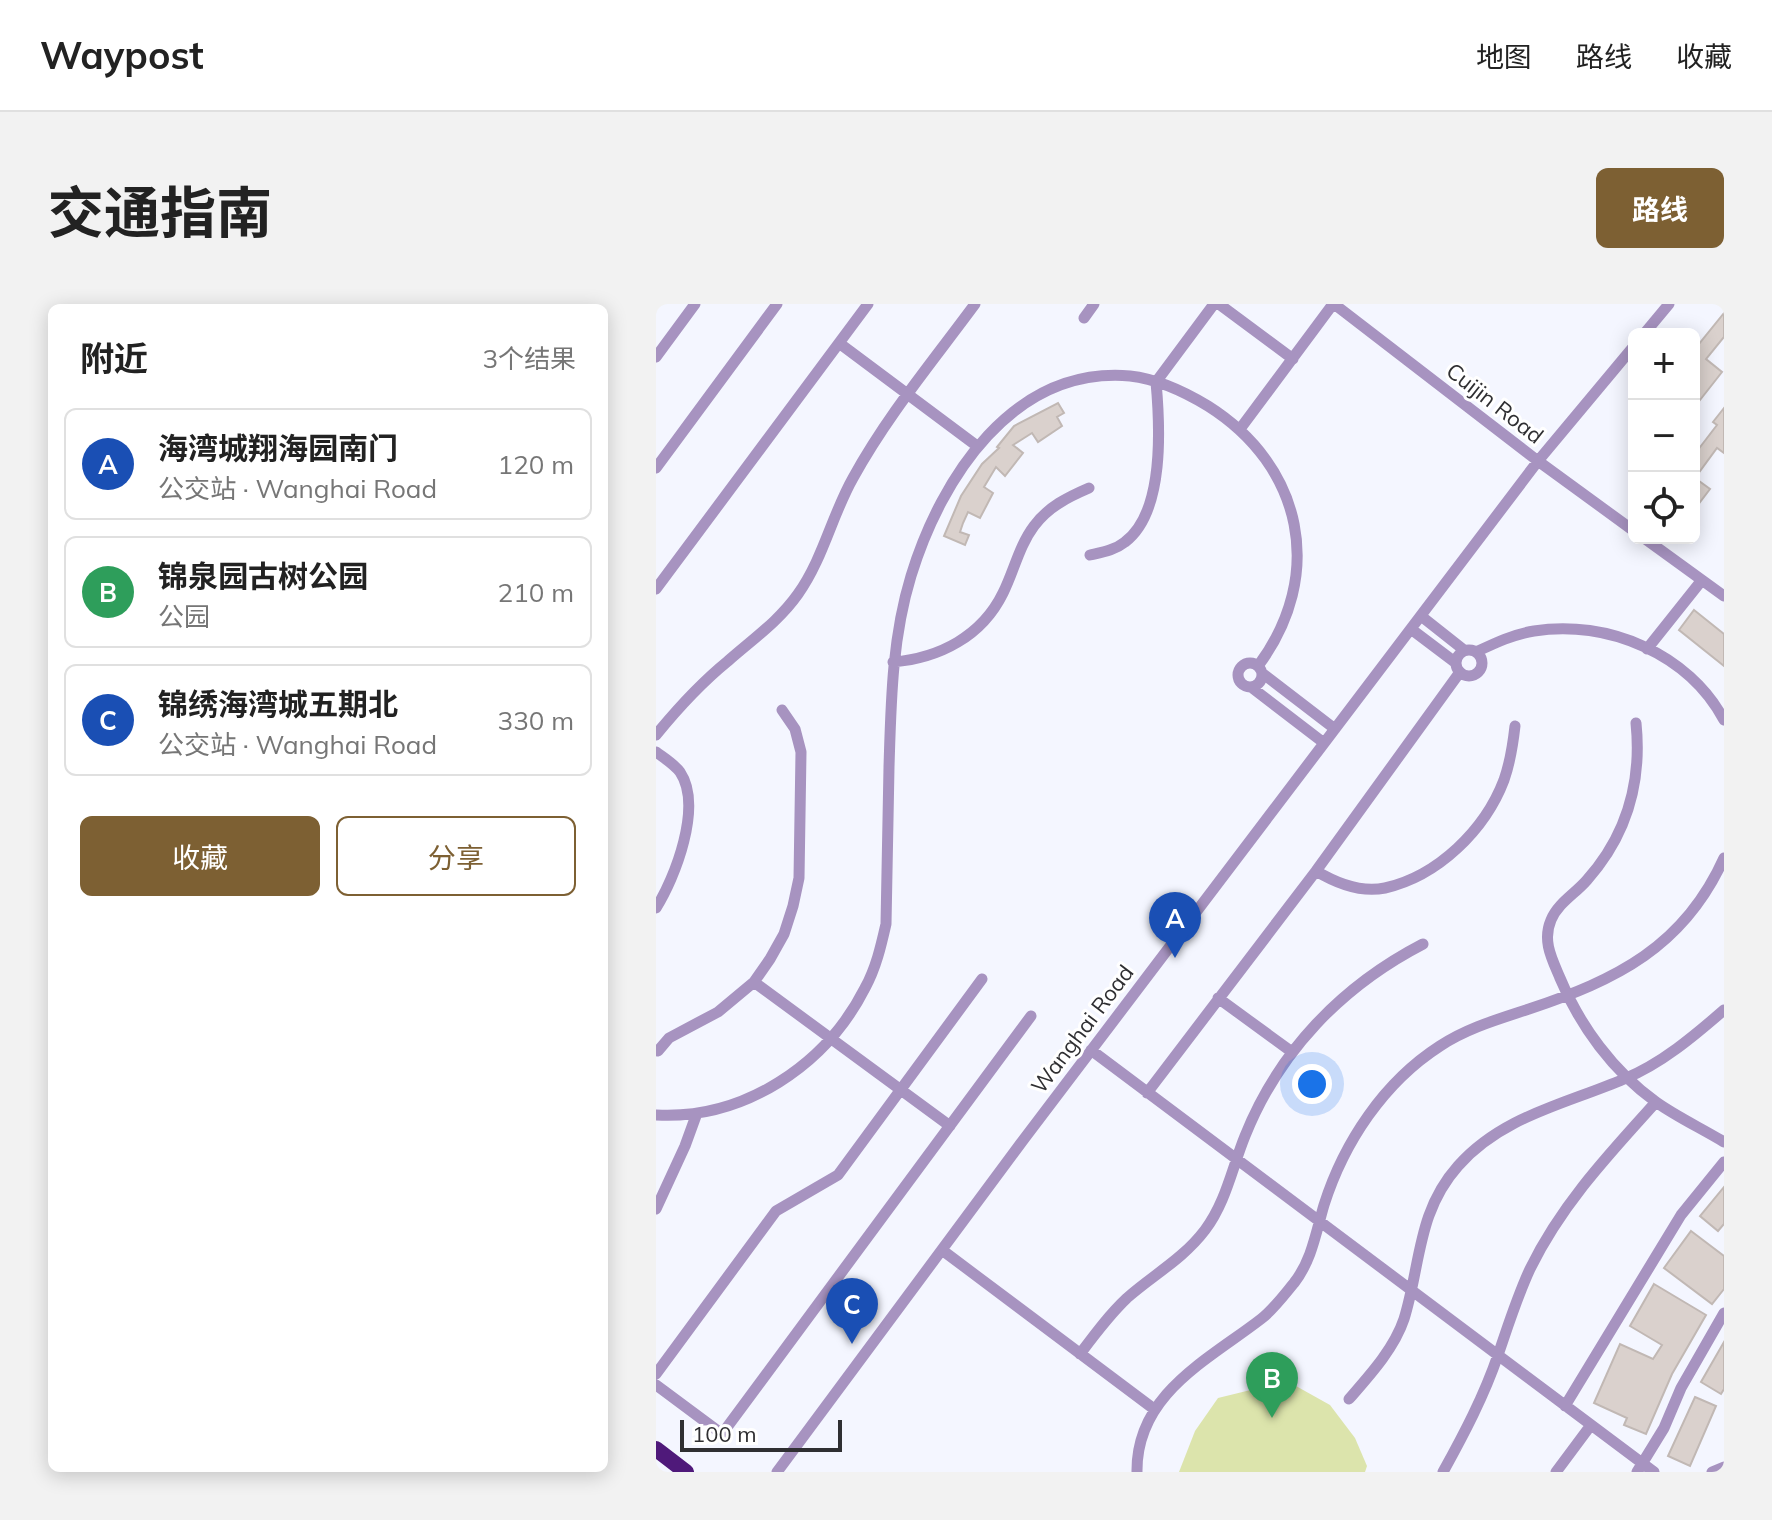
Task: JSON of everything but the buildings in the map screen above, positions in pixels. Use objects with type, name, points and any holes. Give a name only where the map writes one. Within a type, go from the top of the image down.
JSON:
[{"type":"highway","points":[[656,1449],[686,1472]]},
{"type":"street","points":[[656,357],[695,304]]},
{"type":"street","points":[[656,468],[777,304]]},
{"type":"street","points":[[656,589],[868,304]]},
{"type":"street","points":[[656,735],[700,686],[782,615],[814,567],[850,483],[882,429],[975,304]]},
{"type":"street","points":[[1084,318],[1094,304]]},
{"type":"street","points":[[1090,555],[1109,551],[1126,542],[1139,528],[1147,511],[1155,473],[1159,434],[1156,382],[1216,304],[1293,359]]},
{"type":"street","points":[[1240,429],[1334,304]]},
{"type":"street","name":"Cuijin Road","points":[[1334,304],[1628,527]]},
{"type":"street","points":[[1649,328],[1669,304]]},
{"type":"street","points":[[839,343],[977,446]]},
{"type":"street","name":"Wanghai Road","points":[[777,1472],[1091,1050],[1538,461],[1628,353]]},
{"type":"street","points":[[656,1115],[697,1113],[739,1102],[773,1087],[804,1066],[832,1039],[867,985],[886,924],[893,662],[901,611],[925,537],[942,502],[977,446],[1013,411],[1057,388],[1106,377],[1130,376],[1156,382],[1200,401],[1240,429],[1261,451],[1278,477],[1290,505],[1297,535],[1298,566],[1293,596],[1283,625],[1260,669],[1261,681],[1251,687]]},
{"type":"street","points":[[893,662],[940,652],[980,625],[1003,595],[1022,546],[1034,526],[1059,503],[1089,488]]},
{"type":"street","points":[[1652,544],[1724,596]]},
{"type":"street","points":[[1647,649],[1702,580]]},
{"type":"street","points":[[1411,629],[1458,668],[1473,675],[1479,671],[1481,658],[1421,616]]},
{"type":"street","points":[[1147,1093],[1316,871],[1458,668],[1457,658],[1532,631],[1562,628],[1606,633],[1647,649],[1687,673],[1724,702]]},
{"type":"street","points":[[1324,743],[1251,687],[1240,683],[1238,671],[1247,663],[1260,669],[1335,729]]},
{"type":"street","points":[[1704,689],[1724,720]]},
{"type":"street","points":[[658,1051],[669,1038],[718,1012],[754,982],[784,934],[799,878],[801,752],[795,729],[782,710]]},
{"type":"street","points":[[1636,723],[1638,767],[1629,810],[1621,831],[1598,868],[1556,909],[1547,937],[1549,952],[1568,996],[1597,1044],[1627,1078],[1656,1102],[1724,1142]]},
{"type":"street","points":[[1316,871],[1342,884],[1371,889],[1385,888],[1435,865],[1457,848],[1492,805],[1504,780],[1515,726]]},
{"type":"street","points":[[656,752],[673,765],[684,781],[687,819],[684,845],[676,870],[656,908]]},
{"type":"street","points":[[1137,1472],[1140,1446],[1154,1409],[1180,1379],[1264,1317],[1296,1281],[1315,1244],[1323,1208],[1341,1161],[1370,1112],[1401,1076],[1440,1046],[1476,1027],[1568,996],[1620,973],[1667,939],[1704,894],[1724,858]]},
{"type":"street","points":[[1080,1354],[1107,1317],[1179,1257],[1205,1229],[1219,1208],[1260,1103],[1292,1052],[1351,990],[1380,968],[1423,944]]},
{"type":"street","points":[[656,1374],[776,1211],[838,1175],[982,979]]},
{"type":"street","points":[[754,982],[950,1126]]},
{"type":"street","points":[[1218,998],[1292,1052]]},
{"type":"street","points":[[1349,1399],[1388,1350],[1403,1322],[1420,1239],[1429,1214],[1449,1178],[1475,1148],[1521,1119],[1627,1078],[1698,1033],[1724,1010]]},
{"type":"street","points":[[656,1385],[722,1434],[1031,1016]]},
{"type":"street","points":[[1091,1050],[1591,1425],[1640,1468],[1654,1472]]},
{"type":"street","points":[[1443,1472],[1476,1409],[1530,1268],[1553,1227],[1579,1189],[1656,1102]]},
{"type":"street","points":[[656,1209],[697,1113]]},
{"type":"street","points":[[1565,1406],[1681,1215],[1724,1162]]},
{"type":"street","points":[[942,1250],[1154,1409]]},
{"type":"street","points":[[1640,1468],[1724,1313]]},
{"type":"street","points":[[1556,1472],[1591,1425]]},
{"type":"street","points":[[1712,1472],[1724,1467]]},
{"type":"green space","points":[[1287,1381],[1330,1405],[1355,1438],[1367,1466],[1365,1472],[1179,1472],[1195,1431],[1218,1398]]},
{"type":"place","name":"海湾城翔海园南门","points":[[1175,958]]},
{"type":"place","name":"锦绣海湾城五期北","points":[[852,1344]]},
{"type":"place","name":"锦泉园古树公园","points":[[1272,1418]]}]
